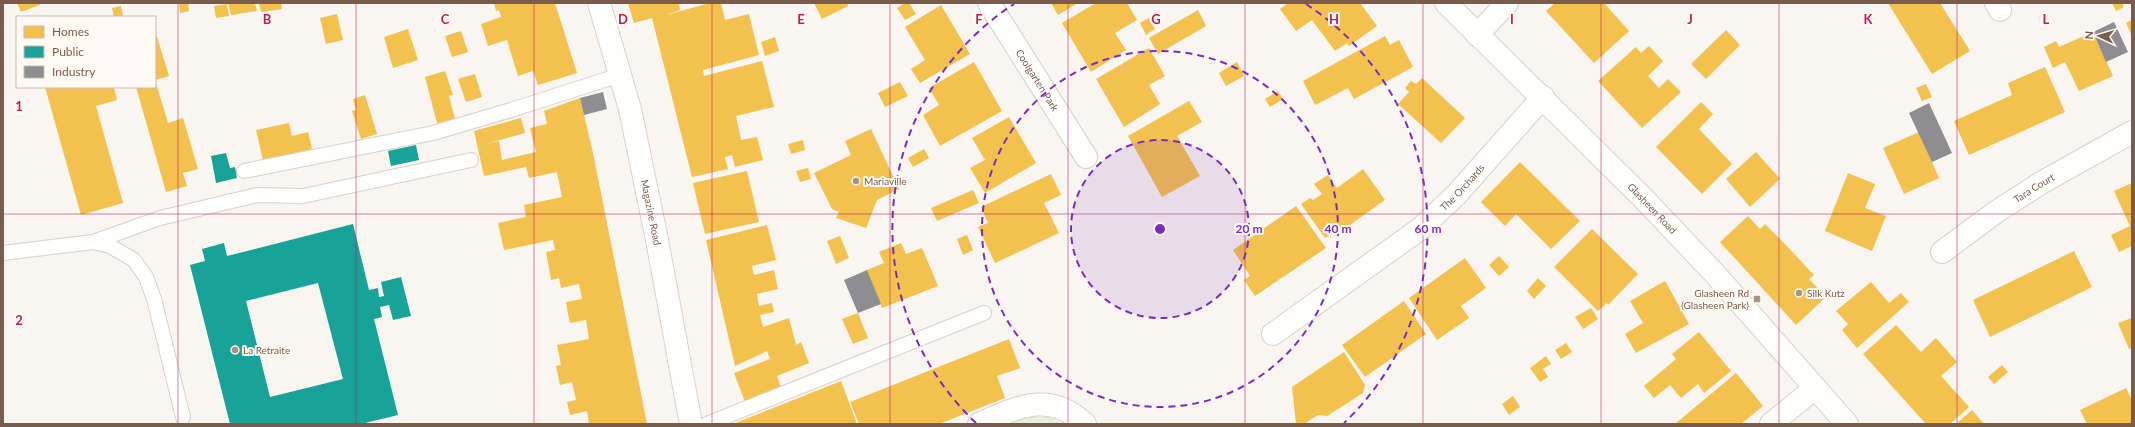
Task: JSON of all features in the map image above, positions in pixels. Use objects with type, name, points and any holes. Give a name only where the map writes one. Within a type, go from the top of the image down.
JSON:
[{"type":"main road","name":"Magazine Road","points":[[599,3],[630,109],[657,240],[691,424]]},
{"type":"main road","name":"Coolgarten Park","points":[[989,3],[1086,157]]},
{"type":"main road","name":"Glasheen Road","points":[[1446,3],[1477,35],[1543,97],[1643,198],[1715,274],[1847,424]]},
{"type":"main road","points":[[1477,35],[1507,3]]},
{"type":"main road","name":"The Orchards","points":[[1273,334],[1420,229],[1456,195],[1543,97]]},
{"type":"main road","name":"Tara Court","points":[[1942,252],[1994,214],[2041,183],[2132,132]]},
{"type":"main road","points":[[1771,424],[1815,388]]},
{"type":"main road","points":[[979,424],[1017,407],[1038,404],[1054,404],[1074,413],[1085,424]]},
{"type":"lane","points":[[244,171],[433,133],[620,75]]},
{"type":"lane","points":[[3,253],[93,242],[160,218],[257,195],[303,196],[471,160]]},
{"type":"lane","points":[[93,242],[122,252],[134,260],[146,277],[154,299],[184,417]]},
{"type":"lane","points":[[707,424],[984,313]]},
{"type":"green space","points":[[1037,415],[1052,418],[1062,424],[1003,424],[1024,416]]},
{"type":"building: Homes","points":[[17,3],[39,3],[40,5],[21,12]]},
{"type":"building: Homes","points":[[179,3],[188,3],[189,11],[180,13]]},
{"type":"building: Homes","points":[[228,3],[255,3],[257,11],[231,15]]},
{"type":"building: Homes","points":[[259,3],[281,3],[282,9],[261,12]]},
{"type":"building: Homes","points":[[494,3],[555,3],[577,73],[538,85],[533,71],[518,76],[507,40],[488,46],[481,24],[501,17],[499,10],[496,11]]},
{"type":"building: Homes","points":[[628,3],[679,3],[680,10],[666,15],[710,3],[721,3],[725,20],[749,14],[759,55],[703,70],[704,76],[762,61],[774,107],[736,116],[741,140],[757,137],[763,160],[735,167],[732,155],[725,157],[728,169],[692,177],[652,18],[634,23]]},
{"type":"building: Homes","points":[[814,3],[847,3],[848,6],[822,19]]},
{"type":"building: Homes","points":[[905,3],[909,3],[916,14],[905,20],[897,8]]},
{"type":"building: Homes","points":[[1051,3],[1078,3],[1058,15]]},
{"type":"building: Homes","points":[[1096,3],[1127,3],[1137,20],[1115,33],[1126,50],[1091,72],[1062,23]]},
{"type":"building: Homes","points":[[1288,3],[1360,3],[1377,26],[1349,46],[1347,43],[1335,51],[1312,20],[1296,31],[1280,9]]},
{"type":"building: Homes","points":[[1555,3],[1604,3],[1629,31],[1594,63],[1546,11]]},
{"type":"building: Homes","points":[[1888,3],[1940,3],[1970,51],[1932,74]]},
{"type":"building: Homes","points":[[2112,3],[2122,3],[2124,7],[2116,11]]},
{"type":"building: Homes","points":[[227,4],[229,16],[216,18],[214,6]]},
{"type":"building: Homes","points":[[941,5],[970,54],[920,83],[911,69],[925,60],[905,27]]},
{"type":"building: Homes","points":[[121,6],[123,16],[114,16],[112,8]]},
{"type":"building: Homes","points":[[1198,10],[1206,26],[1158,54],[1149,38]]},
{"type":"building: Homes","points":[[337,14],[343,40],[326,44],[320,18]]},
{"type":"building: Homes","points":[[1149,18],[1155,29],[1146,35],[1140,23]]},
{"type":"building: Homes","points":[[2132,20],[2132,36],[2126,23]]},
{"type":"building: Homes","points":[[408,29],[418,60],[393,68],[384,37]]},
{"type":"building: Homes","points":[[1726,30],[1740,45],[1706,79],[1691,64]]},
{"type":"building: Homes","points":[[461,31],[468,52],[452,57],[445,36]]},
{"type":"building: Homes","points":[[2093,32],[2113,76],[2079,91],[2065,62],[2053,68],[2044,47],[2056,41],[2059,47]]},
{"type":"building: Homes","points":[[156,33],[169,76],[156,80]]},
{"type":"building: Homes","points":[[1385,36],[1390,45],[1399,40],[1413,67],[1354,99],[1348,88],[1315,105],[1303,81]]},
{"type":"building: Homes","points":[[775,37],[779,51],[765,56],[761,42]]},
{"type":"building: Homes","points":[[1649,46],[1663,61],[1648,76],[1659,88],[1668,79],[1681,92],[1642,128],[1598,81],[1636,47],[1641,53]]},
{"type":"building: Homes","points":[[1149,48],[1165,76],[1149,85],[1160,104],[1124,127],[1096,79]]},
{"type":"building: Homes","points":[[974,62],[1002,111],[940,146],[923,115],[939,105],[929,88]]},
{"type":"building: Homes","points":[[1237,62],[1244,76],[1226,86],[1219,73]]},
{"type":"building: Homes","points":[[2045,67],[2065,112],[1969,155],[1954,121],[2012,95],[2008,83]]},
{"type":"building: Homes","points":[[445,71],[453,95],[449,96],[455,119],[437,123],[425,77]]},
{"type":"building: Homes","points":[[475,74],[482,97],[466,102],[458,79]]},
{"type":"building: Homes","points":[[1422,78],[1465,118],[1441,143],[1398,104],[1409,92],[1405,88],[1411,81],[1416,84]]},
{"type":"building: Homes","points":[[900,82],[908,96],[885,107],[878,93]]},
{"type":"building: Homes","points":[[156,83],[168,123],[183,118],[198,169],[183,173],[187,186],[166,192],[136,88],[156,88]]},
{"type":"building: Homes","points":[[1926,84],[1932,97],[1922,101],[1916,88]]},
{"type":"building: Homes","points":[[45,88],[114,88],[117,100],[96,106],[123,203],[81,215]]},
{"type":"building: Homes","points":[[1278,91],[1283,99],[1270,107],[1265,99]]},
{"type":"building: Homes","points":[[365,95],[377,134],[361,139],[352,111],[356,110],[353,99]]},
{"type":"building: Homes","points":[[580,98],[593,153],[647,424],[589,424],[587,411],[570,415],[567,402],[576,400],[572,382],[560,385],[556,366],[561,365],[557,345],[589,339],[586,320],[570,323],[568,314],[566,302],[582,299],[579,284],[561,288],[559,278],[551,280],[546,252],[555,250],[553,240],[504,250],[498,223],[526,217],[524,205],[562,197],[557,172],[529,178],[526,167],[484,176],[474,131],[521,118],[525,133],[485,144],[499,141],[502,160],[536,152],[530,128],[547,124],[544,111]]},
{"type":"building: Homes","points":[[1189,101],[1202,122],[1177,136],[1200,176],[1162,197],[1128,136]]},
{"type":"building: Homes","points":[[1701,102],[1713,114],[1699,129],[1732,164],[1702,194],[1656,147]]},
{"type":"building: Homes","points":[[1009,117],[1036,163],[985,193],[970,168],[985,160],[972,138]]},
{"type":"building: Homes","points":[[289,123],[292,136],[308,132],[312,149],[263,160],[256,130]]},
{"type":"building: Homes","name":"Mariaville","points":[[871,129],[899,189],[877,200],[866,228],[836,218],[839,212],[832,209],[814,173],[851,155],[845,141]]},
{"type":"building: Homes","points":[[1919,132],[1939,178],[1904,194],[1883,148]]},
{"type":"building: Homes","points":[[803,140],[805,150],[791,154],[788,144]]},
{"type":"building: Homes","points":[[924,149],[929,158],[913,167],[908,158]]},
{"type":"building: Homes","points":[[1756,152],[1780,179],[1750,207],[1726,179]]},
{"type":"building: Homes","points":[[1520,162],[1580,221],[1551,249],[1516,214],[1505,226],[1481,202]]},
{"type":"building: Homes","points":[[808,168],[811,179],[800,182],[796,171]]},
{"type":"building: Homes","points":[[1363,169],[1385,200],[1337,234],[1335,231],[1325,238],[1301,204],[1310,198],[1313,200],[1322,194],[1314,184],[1328,175],[1337,188]]},
{"type":"building: Homes","points":[[747,171],[759,222],[705,234],[693,183]]},
{"type":"building: Homes","points":[[1848,173],[1875,184],[1865,208],[1886,216],[1872,251],[1825,231]]},
{"type":"building: Homes","points":[[1051,174],[1061,195],[1044,203],[1059,233],[995,263],[978,227],[988,223],[981,207]]},
{"type":"building: Homes","points":[[2132,183],[2132,246],[2119,252],[2111,235],[2130,226],[2114,191]]},
{"type":"building: Homes","points":[[973,190],[979,203],[937,221],[931,208]]},
{"type":"building: Homes","points":[[1296,206],[1326,248],[1255,296],[1244,280],[1250,276],[1233,250]]},
{"type":"building: Homes","points":[[1748,216],[1760,229],[1765,224],[1783,242],[1814,275],[1809,279],[1826,297],[1796,325],[1720,242]]},
{"type":"building: Homes","points":[[767,225],[776,260],[752,266],[754,275],[774,270],[778,289],[757,294],[759,306],[772,303],[774,312],[760,315],[763,327],[789,318],[796,345],[801,342],[809,363],[777,376],[781,387],[745,402],[734,373],[770,359],[767,351],[735,366],[706,240]]},
{"type":"building: Homes","points":[[1592,229],[1638,274],[1608,305],[1607,303],[1598,311],[1554,267]]},
{"type":"building: Homes","points":[[967,235],[973,250],[963,255],[957,239]]},
{"type":"building: Homes","points":[[840,236],[849,258],[836,264],[827,241]]},
{"type":"building: Homes","points":[[901,243],[906,254],[922,248],[938,286],[882,308],[867,270],[884,263],[879,252]]},
{"type":"building: Homes","points":[[2074,251],[2092,287],[1990,337],[1973,300]]},
{"type":"building: Homes","points":[[1499,256],[1509,267],[1499,276],[1489,265]]},
{"type":"building: Homes","points":[[1465,258],[1486,288],[1461,306],[1469,318],[1437,340],[1409,298]]},
{"type":"building: Homes","points":[[1538,278],[1546,286],[1534,299],[1527,291]]},
{"type":"building: Homes","points":[[1665,281],[1689,324],[1636,353],[1625,334],[1643,323],[1630,301]]},
{"type":"building: Homes","points":[[1871,282],[1889,303],[1901,293],[1909,302],[1857,348],[1842,330],[1848,324],[1836,311]]},
{"type":"building: Homes","points":[[1404,301],[1426,334],[1365,377],[1342,345]]},
{"type":"building: Homes","points":[[1591,308],[1598,319],[1583,329],[1575,317]]},
{"type":"building: Homes","points":[[858,313],[868,338],[853,344],[842,319]]},
{"type":"building: Homes","points":[[2132,318],[2132,348],[2129,349],[2118,323]]},
{"type":"building: Homes","points":[[1896,325],[1921,352],[1936,338],[1957,362],[1941,376],[1969,407],[1950,424],[1926,424],[1863,354]]},
{"type":"building: Homes","points":[[1699,332],[1731,371],[1704,393],[1698,384],[1681,398],[1670,385],[1654,398],[1644,386],[1676,359],[1672,354]]},
{"type":"building: Homes","points":[[1009,339],[1020,368],[997,376],[1005,398],[939,424],[859,424],[850,402]]},
{"type":"building: Homes","points":[[1566,343],[1572,352],[1561,359],[1555,350]]},
{"type":"building: Homes","points":[[1344,352],[1365,385],[1363,393],[1327,416],[1318,415],[1304,424],[1296,424],[1292,387]]},
{"type":"building: Homes","points":[[1546,356],[1551,364],[1543,369],[1548,377],[1540,382],[1530,368]]},
{"type":"building: Homes","points":[[2002,365],[2008,372],[1994,384],[1988,377]]},
{"type":"building: Homes","points":[[1736,373],[1763,406],[1741,424],[1675,424]]},
{"type":"building: Homes","points":[[841,381],[857,424],[733,424]]},
{"type":"building: Homes","points":[[2126,388],[2132,400],[2132,424],[2087,424],[2080,410]]},
{"type":"building: Homes","points":[[1513,396],[1520,407],[1509,415],[1502,404]]},
{"type":"building: Homes","points":[[1972,410],[1984,424],[1956,424]]},
{"type":"building: Public","points":[[416,145],[419,160],[391,166],[388,151]]},
{"type":"building: Public","points":[[226,153],[230,168],[235,167],[237,178],[216,183],[211,156]]},
{"type":"building: Public","name":"La Retraite","points":[[353,224],[369,290],[378,288],[379,297],[384,296],[381,282],[401,277],[411,316],[393,320],[389,305],[380,307],[382,317],[374,319],[398,415],[361,424],[230,424],[190,265],[205,261],[202,249],[224,243],[227,256]],"holes":[[[318,283],[343,379],[270,397],[246,301]]]},
{"type":"building: Industry","points":[[2114,22],[2128,52],[2106,62],[2093,32]]},
{"type":"building: Industry","points":[[603,92],[607,109],[584,115],[580,98]]},
{"type":"building: Industry","points":[[1929,103],[1952,153],[1932,162],[1909,113]]},
{"type":"building: Industry","points":[[867,270],[881,304],[858,313],[844,280]]},
{"type":"place","name":"Mariaville","points":[[856,181]]},
{"type":"place","name":"Silk Kutz","points":[[1799,293]]},
{"type":"place","name":"Glasheen Rd (Glasheen Park)","points":[[1757,299]]},
{"type":"place","name":"La Retraite","points":[[235,350]]}]
